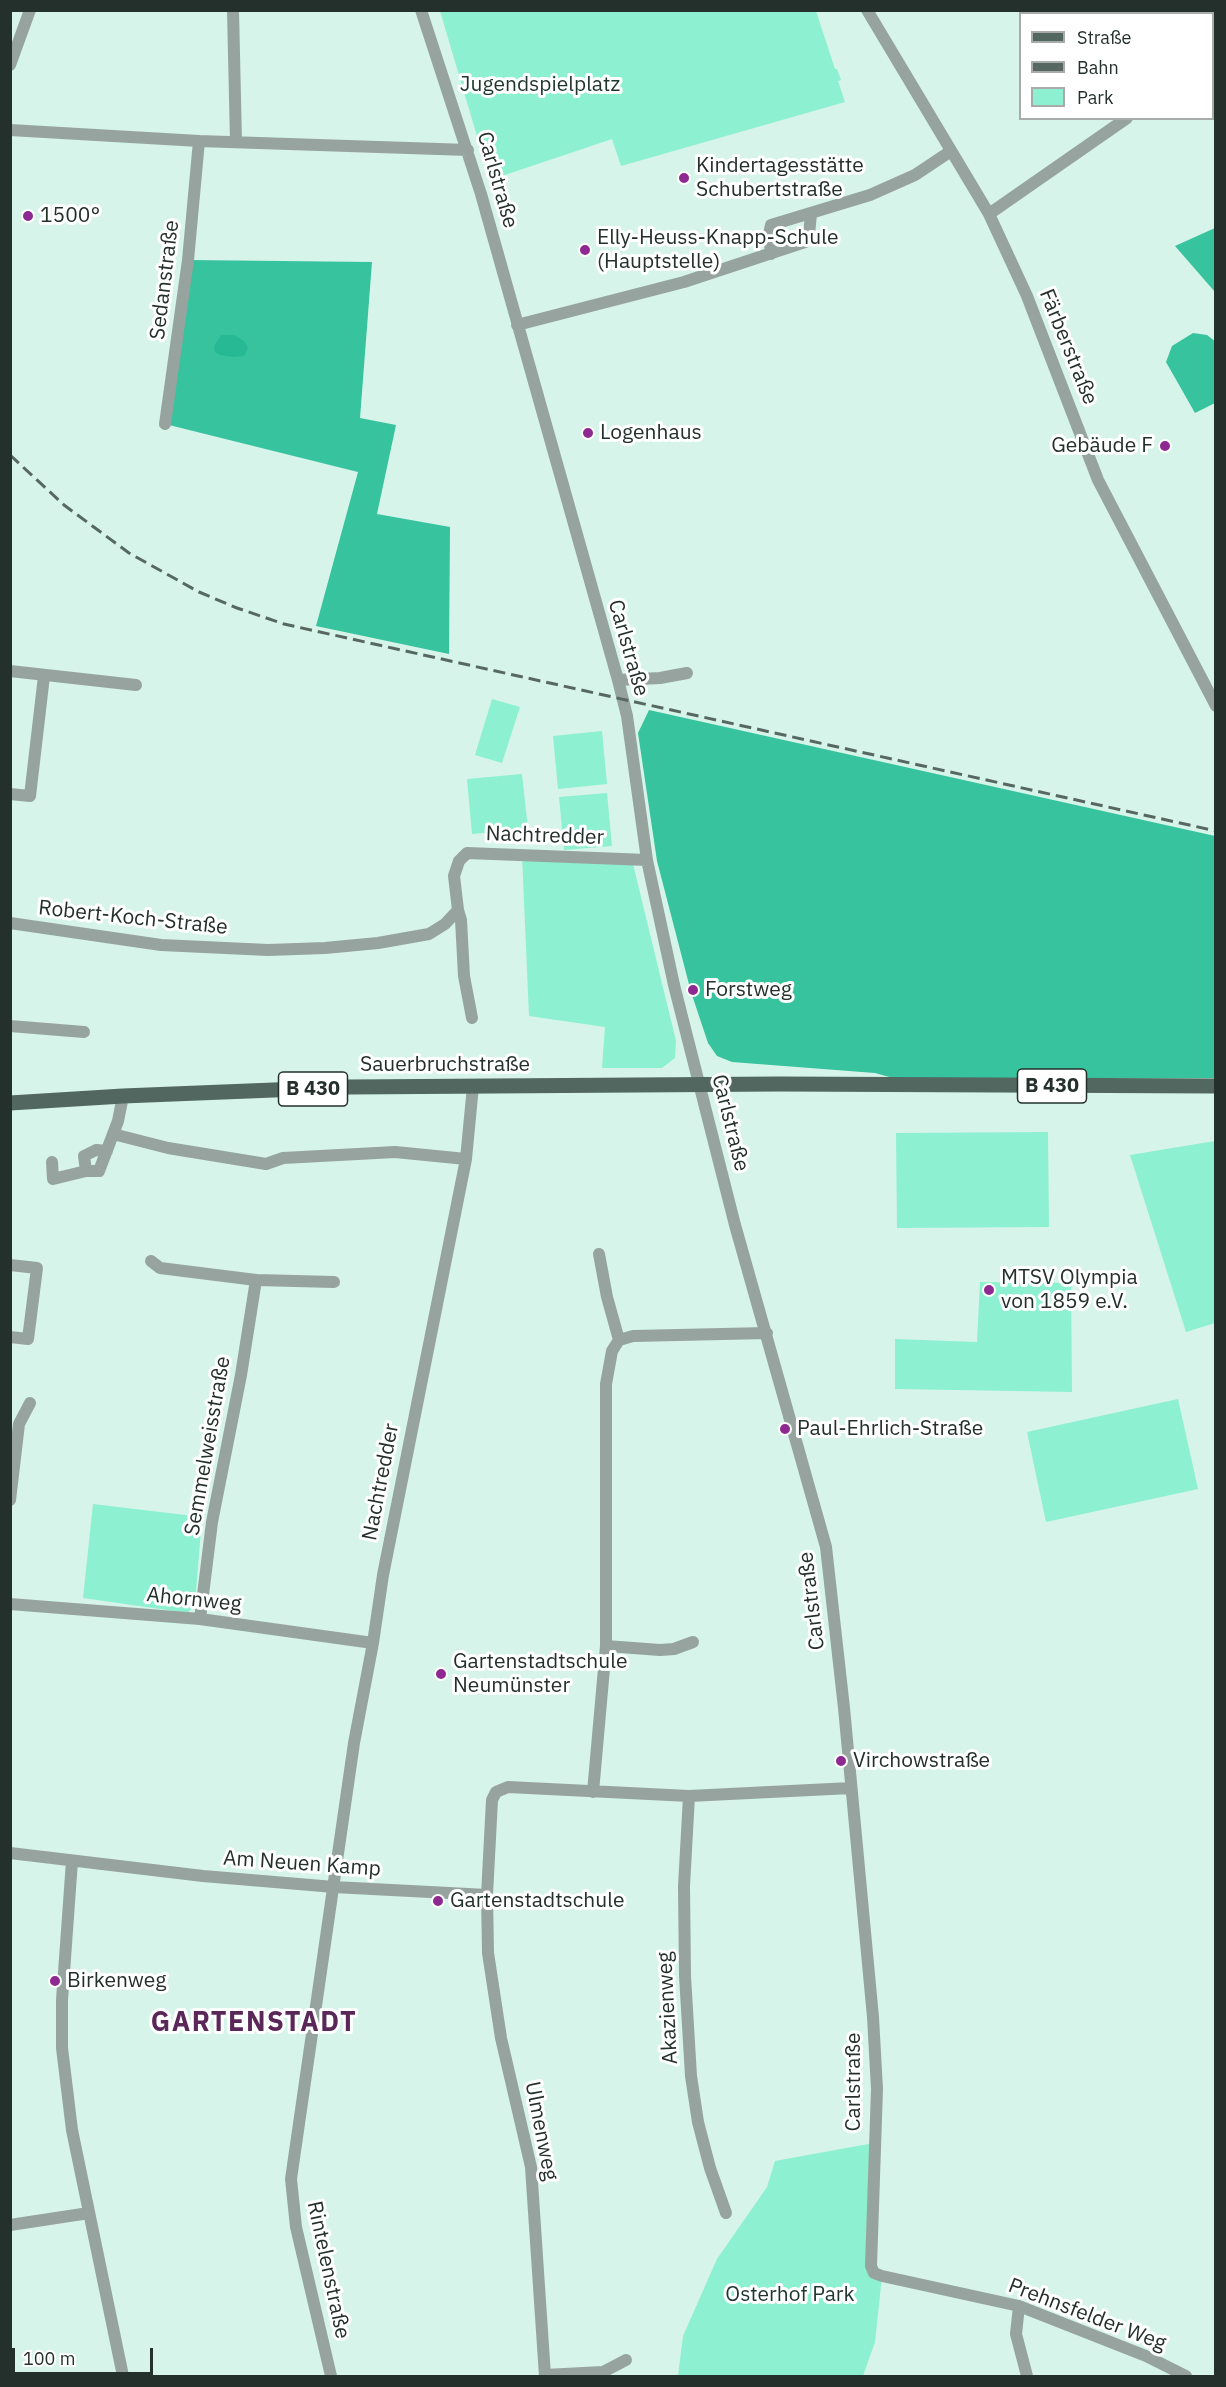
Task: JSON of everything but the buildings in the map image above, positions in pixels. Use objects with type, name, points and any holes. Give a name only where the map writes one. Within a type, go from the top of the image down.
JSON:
[{"type":"main road","name":"B 430","points":[[700,1086],[779,1084],[1215,1086]]},
{"type":"main road","name":"Sauerbruchstraße","points":[[10,1103],[123,1096],[338,1088],[700,1086]]},
{"type":"street","points":[[10,65],[30,10]]},
{"type":"street","points":[[232,10],[236,142]]},
{"type":"street","name":"Carlstraße","points":[[421,10],[468,150],[618,680],[627,716],[647,860],[674,985],[736,1228],[826,1547],[869,1968],[877,2089],[871,2266]]},
{"type":"street","name":"Färberstraße","points":[[867,10],[989,214],[1027,296],[1098,480],[1215,706]]},
{"type":"street","points":[[989,214],[1124,120]]},
{"type":"street","points":[[10,130],[199,141],[468,150]]},
{"type":"street","name":"Sedanstraße","points":[[165,424],[188,260],[199,141]]},
{"type":"street","points":[[771,254],[769,234],[771,225],[870,195],[915,175],[951,151]]},
{"type":"street","points":[[517,325],[684,282],[805,242],[809,235],[811,214]]},
{"type":"street","points":[[10,671],[136,685]]},
{"type":"street","points":[[618,680],[660,678],[687,673]]},
{"type":"street","points":[[10,794],[30,796],[44,676]]},
{"type":"street","name":"Nachtredder","points":[[472,1018],[464,976],[461,920],[454,876],[459,861],[467,853],[647,860]]},
{"type":"street","name":"Robert-Koch-Straße","points":[[10,923],[161,945],[268,950],[314,949],[378,943],[429,934],[445,924],[458,910]]},
{"type":"street","points":[[10,1026],[84,1032]]},
{"type":"street","name":"Nachtredder","points":[[334,1887],[354,1743],[383,1575],[466,1159],[473,1086]]},
{"type":"street","points":[[52,1162],[53,1179],[86,1171],[99,1171],[108,1151],[123,1096]]},
{"type":"street","points":[[113,1134],[168,1148],[266,1164],[283,1158],[395,1152],[466,1159]]},
{"type":"street","points":[[599,1254],[607,1297],[619,1340]]},
{"type":"street","points":[[151,1261],[160,1268],[256,1280],[334,1282]]},
{"type":"street","points":[[10,1265],[37,1268],[28,1339],[10,1337]]},
{"type":"street","name":"Semmelweisstraße","points":[[200,1619],[212,1522],[241,1375],[256,1280]]},
{"type":"street","points":[[593,1792],[606,1646],[606,1384],[612,1351],[619,1340],[633,1336],[767,1333]]},
{"type":"street","points":[[10,1500],[19,1424],[30,1403]]},
{"type":"street","name":"Ahornweg","points":[[10,1604],[200,1619],[373,1643]]},
{"type":"street","points":[[606,1646],[660,1650],[693,1642]]},
{"type":"street","points":[[487,1895],[492,1800],[496,1792],[508,1787],[689,1796],[851,1788]]},
{"type":"street","name":"Akazienweg","points":[[689,1796],[684,1886],[685,1976],[691,2076],[698,2122],[726,2213]]},
{"type":"street","name":"Am Neuen Kamp","points":[[10,1853],[203,1876],[334,1887],[487,1895]]},
{"type":"street","points":[[72,1861],[64,1962],[62,2048],[72,2130],[123,2376]]},
{"type":"street","name":"Rintelenstraße","points":[[331,2376],[296,2226],[291,2178],[334,1887]]},
{"type":"street","name":"Ulmenweg","points":[[487,1895],[488,1953],[493,1996],[531,2167],[545,2376]]},
{"type":"street","points":[[10,2225],[88,2213]]},
{"type":"street","name":"Prehnsfelder Weg","points":[[871,2266],[874,2272],[882,2276],[1019,2306],[1146,2356],[1186,2376]]},
{"type":"street","points":[[1019,2306],[1016,2334],[1027,2376]]},
{"type":"street","points":[[545,2376],[603,2372],[626,2360]]},
{"type":"green space","name":"Jugendspielplatz","points":[[440,11],[816,11],[835,69],[841,80],[838,81],[845,102],[621,166],[612,139],[490,180]]},
{"type":"green space","points":[[492,699],[520,707],[502,763],[475,755]]},
{"type":"green space","points":[[602,731],[607,784],[558,789],[553,736]]},
{"type":"green space","points":[[522,774],[528,829],[472,834],[467,779]]},
{"type":"green space","points":[[607,793],[612,846],[564,850],[559,797]]},
{"type":"green space","points":[[522,855],[632,860],[676,1041],[675,1058],[662,1068],[602,1068],[605,1027],[529,1016]]},
{"type":"green space","points":[[1048,1132],[1049,1227],[897,1228],[896,1133]]},
{"type":"green space","points":[[1215,1141],[1215,1323],[1186,1332],[1130,1155]]},
{"type":"green space","points":[[980,1282],[1071,1283],[1072,1392],[895,1389],[895,1339],[977,1342]]},
{"type":"green space","points":[[1178,1399],[1198,1489],[1046,1522],[1027,1432]]},
{"type":"green space","points":[[93,1504],[202,1517],[195,1604],[188,1613],[83,1598]]},
{"type":"green space","name":"Osterhof Park","points":[[874,2143],[868,2274],[882,2276],[875,2342],[863,2376],[678,2376],[683,2336],[717,2259],[767,2187],[775,2161]]},
{"type":"shaded area","points":[[1215,228],[1215,292],[1175,246]]},
{"type":"shaded area","points":[[188,260],[372,262],[360,418],[396,425],[377,514],[450,527],[449,654],[316,626],[358,472],[165,424]]},
{"type":"shaded area","points":[[1193,333],[1207,335],[1216,342],[1215,403],[1195,413],[1166,362],[1172,346]]},
{"type":"shaded area","points":[[221,335],[234,335],[244,341],[248,348],[244,356],[233,357],[215,352],[214,346]]},
{"type":"shaded area","points":[[649,710],[1215,836],[1215,1078],[893,1078],[875,1073],[732,1062],[717,1056],[708,1043],[691,992],[657,861],[638,733]]},
{"type":"railway","points":[[10,455],[64,505],[129,553],[199,592],[284,624],[1216,831]]},
{"type":"place","name":"Kindertagesstätte Schubertstraße","points":[[684,178]]},
{"type":"place","name":"1500°","points":[[28,216]]},
{"type":"place","name":"Elly-Heuss-Knapp-Schule (Hauptstelle)","points":[[585,250]]},
{"type":"place","name":"Logenhaus","points":[[588,433]]},
{"type":"place","name":"Gebäude F","points":[[1165,446]]},
{"type":"place","name":"Forstweg","points":[[693,990]]},
{"type":"place","name":"MTSV Olympia von 1859 e.V.","points":[[989,1290]]},
{"type":"place","name":"Paul-Ehrlich-Straße","points":[[785,1429]]},
{"type":"place","name":"Gartenstadtschule Neumünster","points":[[441,1674]]},
{"type":"place","name":"Virchowstraße","points":[[841,1761]]},
{"type":"place","name":"Gartenstadtschule","points":[[438,1901]]},
{"type":"place","name":"Birkenweg","points":[[55,1981]]},
{"type":"district","name":"GARTENSTADT","points":[[254,2023]]}]
